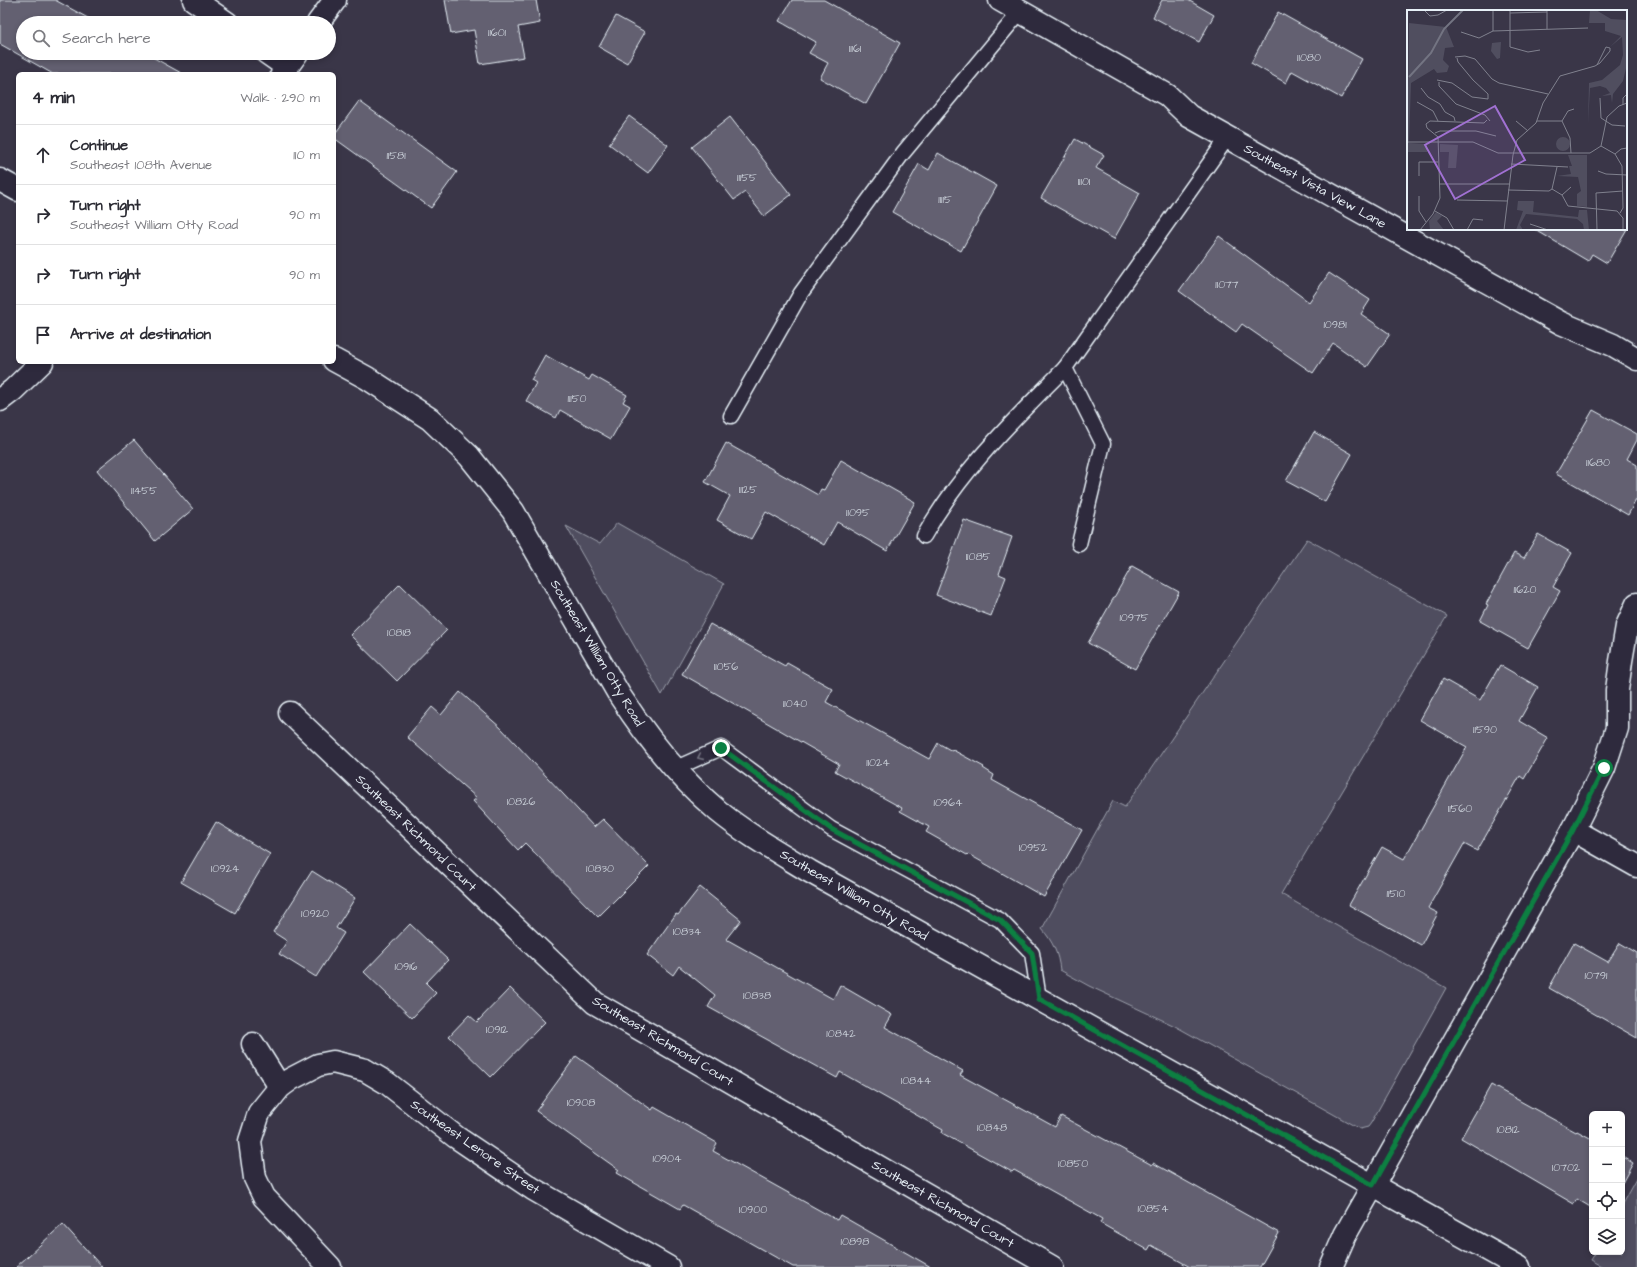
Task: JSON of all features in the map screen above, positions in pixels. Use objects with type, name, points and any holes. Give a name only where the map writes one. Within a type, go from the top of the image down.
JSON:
[{"type":"street","points":[[194,0],[217,16]]},
{"type":"street","points":[[323,16],[335,0]]},
{"type":"street","name":"Southeast Vista View Lane","points":[[1000,0],[1167,95],[1189,116],[1561,324],[1613,345],[1637,359]]},
{"type":"street","points":[[279,60],[288,65]]},
{"type":"street","points":[[0,180],[16,189]]},
{"type":"street","name":"Southeast William Otty Road","points":[[336,361],[373,382],[430,419],[451,437],[492,482],[513,511],[620,696],[649,738],[674,769],[718,811],[746,832],[810,871],[1519,1267]]},
{"type":"street","points":[[0,400],[13,390],[40,364]]},
{"type":"street","points":[[1331,1267],[1345,1235],[1573,830],[1604,768],[1617,728],[1617,690],[1627,626],[1637,604]]},
{"type":"street","name":"Southeast Richmond Court","points":[[290,713],[595,1002],[1052,1267]]},
{"type":"street","points":[[1573,830],[1637,866]]},
{"type":"street","points":[[253,1044],[280,1087]]},
{"type":"street","name":"Southeast Lenore Street","points":[[330,1267],[264,1197],[255,1178],[250,1141],[259,1113],[280,1087],[291,1079],[318,1066],[333,1062],[365,1070],[387,1083],[456,1137],[533,1189],[668,1267]]},
{"type":"lane","points":[[731,416],[801,293],[903,153],[1020,12]]},
{"type":"lane","points":[[924,536],[932,521],[984,452],[1065,368],[1228,137]]},
{"type":"lane","points":[[1065,368],[1103,444],[1079,544]]},
{"type":"lane","points":[[674,769],[721,748],[831,829],[1000,920],[1032,953],[1039,999]]},
{"type":"shaded area","points":[[617,523],[724,584],[662,695],[566,526],[600,544]]},
{"type":"shaded area","points":[[1307,539],[1447,616],[1281,894],[1446,988],[1371,1123],[1368,1127],[1360,1129],[1175,1026],[1089,986],[1060,970],[1058,958],[1054,948],[1042,929],[1113,801],[1125,807]]},
{"type":"shaded area","points":[[1637,1177],[1637,1267],[1603,1267],[1590,1260],[1593,1255],[1625,1255],[1625,1199]]},
{"type":"building","points":[[0,0],[55,0],[84,16],[16,16],[16,53],[0,44]]},
{"type":"building","points":[[445,0],[536,0],[540,23],[518,27],[524,57],[480,64],[474,30],[451,34]]},
{"type":"building","points":[[792,0],[824,0],[900,43],[866,104],[820,78],[828,63],[809,53],[816,42],[779,21]]},
{"type":"building","points":[[1162,0],[1188,0],[1214,15],[1199,42],[1153,17]]},
{"type":"building","points":[[1278,12],[1362,59],[1341,98],[1292,71],[1286,83],[1251,63]]},
{"type":"building","points":[[616,16],[645,32],[627,63],[599,47]]},
{"type":"building","points":[[28,60],[158,60],[179,72],[49,72]]},
{"type":"building","points":[[359,101],[457,172],[431,208],[336,139],[336,132]]},
{"type":"building","points":[[629,116],[668,145],[648,173],[609,144]]},
{"type":"building","points":[[730,117],[791,195],[764,216],[745,192],[734,200],[692,147]]},
{"type":"building","points":[[1075,139],[1104,155],[1096,168],[1140,193],[1114,239],[1041,198]]},
{"type":"building","points":[[938,153],[997,186],[961,251],[892,212],[919,164],[929,170]]},
{"type":"building","points":[[1536,230],[1626,230],[1607,263],[1592,254],[1588,261]]},
{"type":"building","points":[[1219,236],[1309,302],[1329,273],[1370,300],[1361,314],[1390,334],[1367,367],[1333,343],[1313,373],[1242,324],[1236,332],[1179,291]]},
{"type":"building","points":[[545,355],[589,380],[592,375],[627,395],[623,402],[630,406],[611,439],[560,410],[556,418],[526,401],[536,383],[531,380]]},
{"type":"building","points":[[1593,410],[1637,434],[1637,440],[1627,459],[1637,465],[1637,498],[1628,515],[1556,474]]},
{"type":"building","points":[[1314,432],[1352,454],[1325,502],[1286,481]]},
{"type":"building","points":[[134,440],[193,509],[155,541],[97,470]]},
{"type":"building","points":[[726,443],[818,495],[821,489],[824,490],[841,460],[915,502],[887,551],[837,522],[824,545],[766,512],[751,539],[717,520],[730,496],[705,482]]},
{"type":"building","points":[[964,520],[1012,537],[999,574],[1006,577],[991,616],[936,595]]},
{"type":"building","points":[[1538,534],[1572,553],[1553,587],[1560,591],[1528,648],[1480,621],[1488,605],[1486,604],[1514,553],[1524,558]]},
{"type":"building","points":[[1132,566],[1179,592],[1135,669],[1088,643]]},
{"type":"building","points":[[400,584],[447,630],[397,681],[350,635]]},
{"type":"building","points":[[710,624],[785,666],[787,663],[833,689],[826,702],[929,759],[938,743],[952,751],[953,750],[984,767],[983,768],[994,775],[992,780],[1082,830],[1044,897],[926,832],[929,827],[900,811],[902,808],[835,771],[839,764],[682,674]]},
{"type":"building","points":[[1500,665],[1538,687],[1519,721],[1548,738],[1524,779],[1520,776],[1477,851],[1464,844],[1428,908],[1438,913],[1421,945],[1349,905],[1382,847],[1404,859],[1467,747],[1420,720],[1443,679],[1480,700]]},
{"type":"building","points":[[460,692],[501,728],[594,827],[603,819],[649,866],[598,917],[525,843],[518,850],[473,801],[477,798],[407,737],[432,707],[441,715]]},
{"type":"building","points":[[216,822],[270,854],[235,913],[181,882]]},
{"type":"building","points":[[312,871],[355,898],[336,928],[344,933],[316,977],[279,954],[287,941],[273,932]]},
{"type":"building","points":[[700,887],[741,920],[726,939],[833,999],[840,985],[892,1015],[885,1027],[963,1071],[960,1075],[1055,1127],[1061,1116],[1152,1165],[1153,1163],[1279,1233],[1260,1267],[1190,1267],[1151,1245],[1148,1250],[1100,1223],[1102,1219],[1014,1170],[1012,1172],[942,1133],[943,1130],[840,1072],[837,1078],[708,1007],[715,995],[679,966],[673,975],[647,955],[676,914],[678,915]]},
{"type":"building","points":[[410,924],[448,960],[426,983],[436,993],[412,1018],[364,972]]},
{"type":"building","points":[[1574,943],[1608,962],[1620,943],[1637,953],[1637,1038],[1549,988]]},
{"type":"building","points":[[510,988],[545,1022],[491,1077],[449,1036],[469,1015],[477,1022]]},
{"type":"building","points":[[576,1056],[652,1110],[654,1107],[717,1143],[713,1151],[837,1220],[840,1215],[931,1267],[793,1267],[683,1205],[680,1209],[617,1173],[619,1170],[536,1111]]},
{"type":"building","points":[[1491,1085],[1576,1132],[1577,1131],[1589,1137],[1589,1206],[1577,1199],[1574,1204],[1461,1138]]},
{"type":"building","points":[[1625,1158],[1633,1163],[1625,1178]]},
{"type":"building","points":[[63,1224],[102,1267],[16,1267]]},
{"type":"route","points":[[721,748],[831,829],[1000,920],[1032,953],[1039,999],[1373,1185],[1573,830],[1604,768]]}]
